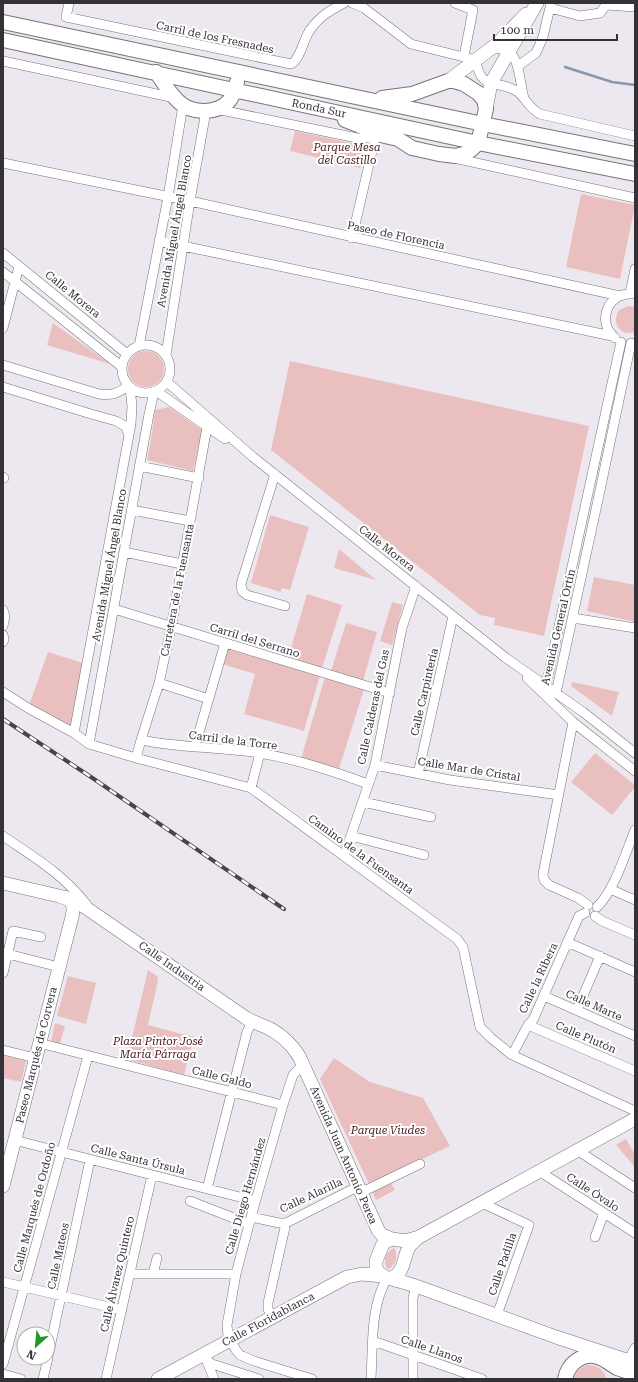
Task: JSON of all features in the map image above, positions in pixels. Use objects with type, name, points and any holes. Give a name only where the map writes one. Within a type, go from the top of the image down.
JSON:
[{"type":"main road","points":[[399,132],[410,108],[448,81],[470,58],[489,50],[537,3]]},
{"type":"main road","points":[[399,132],[412,148],[439,154],[456,156],[467,153],[474,148],[478,142],[486,110],[509,52],[537,3]]},
{"type":"main road","name":"Ronda Sur","points":[[3,22],[367,98],[483,124],[635,154]]},
{"type":"main road","name":"Ronda Sur","points":[[3,40],[294,103],[399,132],[478,142],[635,174]]},
{"type":"main road","points":[[156,72],[179,102],[194,110],[211,110],[228,102],[235,90],[239,71]]},
{"type":"main road","points":[[367,98],[390,98],[412,94],[448,81],[454,81],[472,88],[478,93],[484,100],[486,110]]},
{"type":"main road","points":[[294,103],[358,125],[376,134],[399,132]]},
{"type":"main road","name":"Calle Industria","points":[[3,883],[71,895],[252,1022],[269,1028],[289,1043],[296,1051],[303,1064]]},
{"type":"main road","name":"Paseo Marqués de Corvera","points":[[3,1186],[10,1144],[35,1058],[73,912],[73,905],[70,900],[71,895]]},
{"type":"main road","name":"Paseo Marqués de Corvera","points":[[70,924],[77,912],[85,909],[92,911]]},
{"type":"main road","name":"Avenida Juan Antonio Perea","points":[[303,1064],[379,1232],[385,1237],[395,1240]]},
{"type":"main road","points":[[419,1237],[410,1246],[390,1276],[376,1268],[376,1261],[383,1244],[395,1240],[406,1241],[419,1237],[635,1118]]},
{"type":"main road","points":[[395,1240],[405,1247],[406,1254]]},
{"type":"main road","name":"Calle Floridablanca","points":[[158,1379],[205,1357],[230,1340],[349,1276],[366,1274],[390,1276],[556,1337],[632,1362]]},
{"type":"main road","points":[[556,1337],[567,1344],[572,1350],[573,1357],[566,1376]]},
{"type":"main road","points":[[566,1376],[579,1359],[594,1356],[603,1359],[618,1368],[635,1374]]},
{"type":"street","name":"Carril de los Fresnades","points":[[69,3],[66,18],[292,64],[298,59],[310,30],[318,20],[326,12],[344,3]]},
{"type":"street","points":[[352,3],[364,8],[411,44],[470,58]]},
{"type":"street","points":[[455,3],[473,10],[470,58],[482,76],[497,85],[510,88],[518,92],[533,110],[540,114],[635,136]]},
{"type":"street","points":[[497,85],[509,84],[513,81],[519,69],[536,53],[543,37],[551,5],[580,16],[600,12],[606,5],[635,7]]},
{"type":"street","points":[[489,50],[496,48],[509,52],[516,59],[519,69],[521,90],[525,100]]},
{"type":"street","points":[[3,61],[179,102]]},
{"type":"street","name":"Avenida Miguel Ángel Blanco","points":[[139,346],[168,197],[179,102]]},
{"type":"street","points":[[211,110],[362,139],[376,134]]},
{"type":"street","name":"Avenida Miguel Ángel Blanco","points":[[166,355],[190,201],[211,110]]},
{"type":"street","points":[[352,238],[376,134]]},
{"type":"street","points":[[439,154],[635,198]]},
{"type":"street","name":"Paseo de Florencia","points":[[3,163],[190,201],[620,296]]},
{"type":"street","points":[[159,241],[612,336]]},
{"type":"street","name":"Calle Morera","points":[[3,253],[127,354]]},
{"type":"street","points":[[3,328],[19,266]]},
{"type":"street","points":[[633,343],[621,342],[612,336],[605,322],[606,311],[611,302],[620,296],[632,294],[635,269]]},
{"type":"street","points":[[3,272],[122,367]]},
{"type":"street","name":"Avenida General Ortín","points":[[621,342],[544,690],[556,693],[633,343]]},
{"type":"street","points":[[139,346],[154,346],[160,350],[166,355],[170,368],[170,373],[162,387],[149,393],[139,392],[129,387],[124,381],[122,374],[123,360],[133,348],[139,346]]},
{"type":"street","points":[[3,364],[99,394],[110,395],[129,387]]},
{"type":"street","name":"Calle Morera","points":[[166,382],[209,423],[506,658],[544,690],[573,722],[635,770]]},
{"type":"street","points":[[3,387],[116,421],[125,426],[129,435]]},
{"type":"street","name":"Avenida Miguel Ángel Blanco","points":[[74,733],[131,424],[132,406],[129,387]]},
{"type":"street","name":"Avenida Miguel Ángel Blanco","points":[[89,744],[148,414],[155,391]]},
{"type":"street","name":"Calle Morera","points":[[155,391],[171,403],[209,423]]},
{"type":"street","points":[[148,414],[159,404],[171,403]]},
{"type":"street","name":"Carretera de la Fuensanta","points":[[136,758],[140,740],[159,683],[172,628],[182,564],[209,423]]},
{"type":"street","points":[[139,466],[199,478]]},
{"type":"street","points":[[275,474],[241,584],[242,591],[247,595],[285,606]]},
{"type":"street","points":[[120,480],[136,484]]},
{"type":"street","points":[[132,510],[190,521]]},
{"type":"street","points":[[124,552],[182,564]]},
{"type":"street","name":"Calle Calderas del Gas","points":[[344,856],[375,765],[402,628],[416,586]]},
{"type":"street","name":"Carril del Serrano","points":[[114,609],[172,628],[390,693]]},
{"type":"street","points":[[3,610],[5,616],[3,626]]},
{"type":"street","name":"Calle Carpintería","points":[[418,774],[453,616]]},
{"type":"street","points":[[573,618],[635,628]]},
{"type":"street","points":[[3,635],[3,642]]},
{"type":"street","points":[[195,746],[225,643]]},
{"type":"street","points":[[87,657],[104,661]]},
{"type":"street","points":[[159,683],[209,696]]},
{"type":"street","name":"Camino de la Fuensanta","points":[[3,692],[28,708],[74,733],[89,744],[251,788],[457,939],[463,947],[480,1027],[491,1038],[512,1055],[635,1111]]},
{"type":"street","points":[[556,693],[635,753]]},
{"type":"street","points":[[573,722],[543,874],[544,880],[549,885],[578,898],[602,921],[635,935]]},
{"type":"street","name":"Carril de la Torre","points":[[140,740],[160,744],[260,753],[344,775],[368,784]]},
{"type":"street","points":[[251,788],[260,753]]},
{"type":"street","name":"Calle Mar de Cristal","points":[[375,765],[450,780],[559,795]]},
{"type":"street","points":[[363,802],[431,817]]},
{"type":"street","name":"Calle la Ribera","points":[[512,1055],[528,1025],[533,1020],[579,916],[591,910],[604,900],[633,841],[635,830]]},
{"type":"street","points":[[3,836],[56,872],[71,895]]},
{"type":"street","points":[[351,836],[424,855]]},
{"type":"street","points":[[610,889],[635,900]]},
{"type":"street","points":[[3,973],[14,931],[41,937]]},
{"type":"street","points":[[567,942],[635,972]]},
{"type":"street","points":[[8,954],[59,967]]},
{"type":"street","points":[[577,1010],[600,956]]},
{"type":"street","name":"Calle Marte","points":[[544,996],[635,1036]]},
{"type":"street","points":[[207,1189],[247,1032],[252,1022]]},
{"type":"street","name":"Calle Plutón","points":[[528,1025],[635,1071]]},
{"type":"street","name":"Calle Galdo","points":[[39,1043],[283,1105]]},
{"type":"street","points":[[3,1050],[35,1058]]},
{"type":"street","name":"Calle Marqués de Ordoño","points":[[3,1364],[60,1152],[88,1056]]},
{"type":"street","name":"Calle Diego Hernández","points":[[230,1340],[227,1333],[227,1320],[236,1274],[255,1201],[293,1075],[303,1064]]},
{"type":"street","name":"Calle Santa Úrsula","points":[[10,1144],[60,1152],[255,1201]]},
{"type":"street","points":[[577,1150],[635,1188]]},
{"type":"street","name":"Calle Mateos","points":[[55,1326],[90,1160]]},
{"type":"street","name":"Calle Alarilla","points":[[190,1201],[250,1220],[286,1223],[420,1164]]},
{"type":"street","name":"Calle Óvalo","points":[[539,1171],[635,1233]]},
{"type":"street","name":"Calle Álvarez Quintero","points":[[106,1379],[152,1175]]},
{"type":"street","name":"Calle Padilla","points":[[482,1203],[529,1225],[497,1315]]},
{"type":"street","points":[[595,1237],[604,1213]]},
{"type":"street","points":[[272,1317],[268,1309],[268,1303],[286,1223]]},
{"type":"street","points":[[153,1274],[157,1258]]},
{"type":"street","points":[[130,1274],[236,1274]]},
{"type":"street","points":[[371,1379],[376,1305],[380,1291],[390,1276]]},
{"type":"street","points":[[3,1282],[122,1310]]},
{"type":"street","points":[[413,1379],[413,1298],[416,1286]]},
{"type":"street","points":[[230,1340],[238,1353],[244,1357],[312,1379]]},
{"type":"street","name":"Calle Llanos","points":[[373,1341],[413,1355],[464,1376],[482,1379]]},
{"type":"street","points":[[632,1362],[633,1350],[635,1348]]},
{"type":"street","points":[[205,1357],[212,1364],[259,1379]]},
{"type":"street","points":[[205,1357],[214,1379]]},
{"type":"street","points":[[249,1376],[254,1361]]},
{"type":"street","name":"Calle Mateos","points":[[43,1379],[46,1366]]},
{"type":"street","points":[[3,1374],[21,1379]]},
{"type":"green space","name":"Parque Mesa del Castillo","points":[[295,131],[365,146],[360,168],[290,151]]},
{"type":"green space","points":[[581,194],[635,205],[620,279],[566,267]]},
{"type":"green space","points":[[628,306],[635,307],[635,332],[630,333],[621,331],[618,328],[616,320],[619,310]]},
{"type":"green space","points":[[53,323],[110,364],[47,345]]},
{"type":"green space","points":[[146,351],[156,354],[161,359],[164,369],[161,379],[156,384],[146,387],[136,384],[131,379],[128,369],[131,359],[136,354]]},
{"type":"green space","points":[[290,361],[589,426],[544,636],[494,625],[495,618],[480,615],[271,450]]},
{"type":"green space","points":[[169,407],[202,430],[193,471],[147,460],[155,410]]},
{"type":"green space","points":[[270,515],[309,527],[290,590],[282,588],[281,592],[251,583]]},
{"type":"green space","points":[[339,549],[376,580],[334,568]]},
{"type":"green space","points":[[594,577],[635,585],[635,622],[587,611]]},
{"type":"green space","points":[[307,594],[342,605],[322,668],[288,658]]},
{"type":"green space","points":[[392,602],[403,605],[392,645],[380,641]]},
{"type":"green space","points":[[346,623],[377,632],[363,681],[331,671]]},
{"type":"green space","points":[[226,649],[320,675],[304,731],[244,714],[255,674],[222,664]]},
{"type":"green space","points":[[48,652],[86,664],[74,733],[28,708]]},
{"type":"green space","points":[[325,677],[364,689],[339,769],[301,759]]},
{"type":"green space","points":[[572,682],[619,692],[612,716],[571,686]]},
{"type":"green space","points":[[595,753],[635,785],[635,787],[612,815],[571,782]]},
{"type":"green space","name":"Plaza Pintor José María Párraga","points":[[148,970],[157,976],[158,981],[148,1025],[194,1037],[184,1075],[127,1059]]},
{"type":"green space","points":[[68,976],[96,983],[86,1024],[57,1016]]},
{"type":"green space","points":[[55,1023],[65,1026],[60,1044],[51,1041]]},
{"type":"green space","points":[[3,1055],[26,1061],[21,1082],[3,1078]]},
{"type":"green space","name":"Parque Viudes","points":[[334,1058],[370,1082],[423,1098],[450,1146],[369,1184],[320,1079]]},
{"type":"green space","points":[[626,1139],[635,1155],[634,1166],[616,1145]]},
{"type":"green space","points":[[390,1182],[395,1190],[376,1200],[372,1191]]},
{"type":"green space","points":[[394,1248],[396,1251],[396,1260],[391,1268],[388,1269],[385,1263],[385,1257],[388,1252]]},
{"type":"green space","points":[[587,1365],[599,1368],[607,1379],[574,1379],[578,1370]]},
{"type":"waterway","points":[[565,67],[612,82],[635,85]]},
{"type":"railway","points":[[3,719],[91,777],[284,909]]}]
